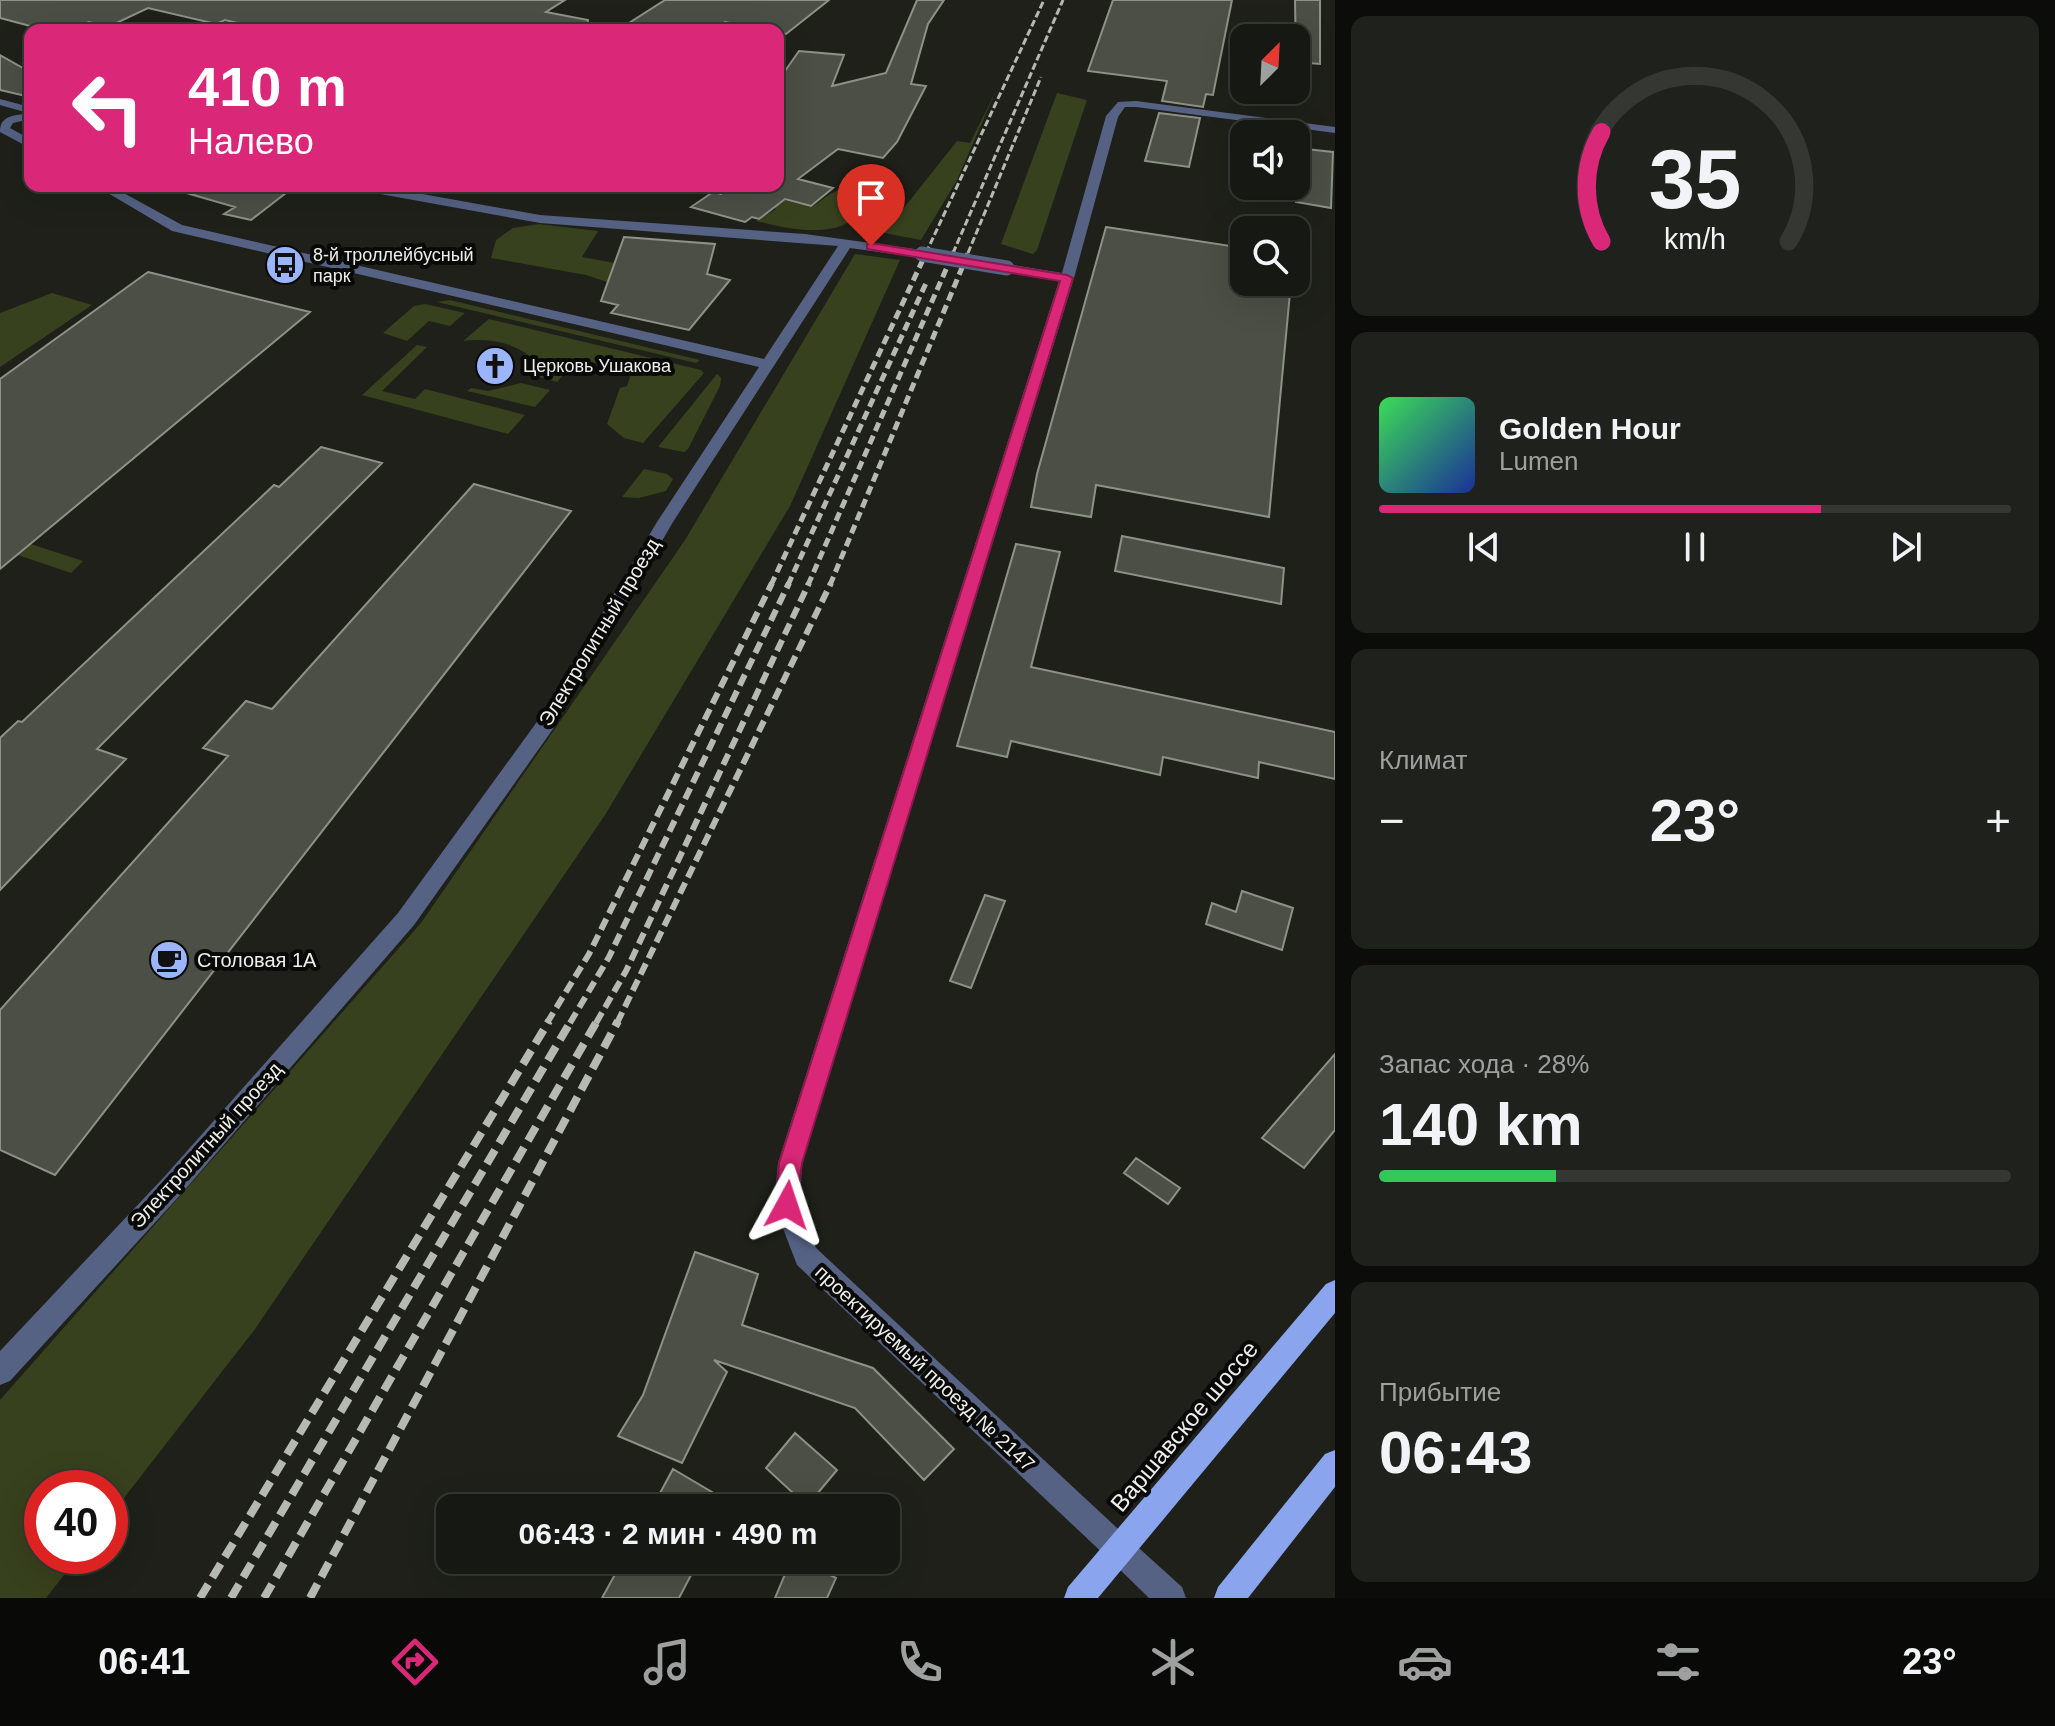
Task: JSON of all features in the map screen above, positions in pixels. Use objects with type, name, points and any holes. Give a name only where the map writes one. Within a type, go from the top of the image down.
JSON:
[{"type":"main road","name":"Варшавское шоссе","points":[[1079,1598],[1335,1293]]},
{"type":"main road","points":[[1229,1598],[1335,1464]]},
{"type":"street","points":[[0,102],[24,111]]},
{"type":"street","name":"проектируемый проезд № 2147","points":[[1171,1598],[806,1256],[787,1205],[790,1163],[1067,278],[1112,116],[1122,104],[1335,130]]},
{"type":"street","points":[[24,115],[9,120],[2,128],[24,141]]},
{"type":"street","points":[[113,192],[177,228],[767,364]]},
{"type":"street","points":[[391,192],[540,219],[629,227],[728,230],[847,243],[1067,278]]},
{"type":"street","name":"Электролитный проезд","points":[[0,1371],[173,1185],[406,919],[546,724],[665,522],[847,243]]},
{"type":"green space","points":[[996,91],[957,180],[921,240],[884,233],[957,141],[970,143]]},
{"type":"green space","points":[[1057,93],[1087,100],[1037,250],[1033,254],[1001,244]]},
{"type":"green space","points":[[849,185],[878,191],[853,219],[843,225],[831,229],[805,230],[756,221],[776,209],[772,206],[780,199],[812,207]]},
{"type":"green space","points":[[539,224],[598,231],[582,257],[620,264],[616,285],[586,275],[491,258],[496,240],[513,228]]},
{"type":"green space","points":[[855,254],[900,260],[790,506],[605,815],[255,1329],[128,1493],[128,1470],[24,1470],[24,1574],[65,1574],[46,1598],[0,1598],[0,1400],[421,923],[685,540]]},
{"type":"green space","points":[[52,293],[92,305],[0,367],[0,313]]},
{"type":"green space","points":[[450,300],[700,360],[696,363],[437,302]]},
{"type":"green space","points":[[425,304],[465,313],[450,326],[429,321],[407,341],[383,333],[414,306]]},
{"type":"green space","points":[[489,319],[704,373],[643,443],[624,438],[607,424],[620,388],[627,386],[632,371],[578,359],[557,382],[532,375],[535,361],[519,349],[492,341],[463,341]]},
{"type":"green space","points":[[417,345],[427,347],[382,391],[415,399],[425,389],[525,415],[508,434],[362,395]]},
{"type":"green space","points":[[717,374],[721,378],[720,386],[688,449],[684,452],[658,447]]},
{"type":"green space","points":[[521,383],[550,390],[535,407],[467,391],[471,388],[488,391]]},
{"type":"green space","points":[[644,469],[667,474],[673,479],[666,491],[639,498],[622,497]]},
{"type":"green space","points":[[0,534],[83,561],[71,573],[0,549]]},
{"type":"building","points":[[0,0],[565,0],[546,12],[588,20],[588,24],[242,24],[225,20],[216,24],[148,8],[114,24],[24,24],[0,18]]},
{"type":"building","points":[[665,0],[829,0],[786,34],[784,24],[627,24]]},
{"type":"building","points":[[917,0],[944,0],[928,24],[911,84],[926,86],[897,142],[883,158],[838,149],[798,179],[833,188],[811,206],[785,199],[759,219],[752,217],[745,222],[691,207],[713,192],[784,192],[784,72],[799,51],[844,55],[832,86],[886,73]]},
{"type":"building","points":[[1113,0],[1232,0],[1213,95],[1206,94],[1203,107],[1162,101],[1167,81],[1088,71]]},
{"type":"building","points":[[1295,0],[1320,0],[1320,64],[1310,63],[1310,24],[1295,24]]},
{"type":"building","points":[[0,55],[24,69],[24,96],[0,90]]},
{"type":"building","points":[[1159,113],[1200,118],[1189,167],[1145,161]]},
{"type":"building","points":[[1310,150],[1333,152],[1331,208],[1296,202],[1310,200]]},
{"type":"building","points":[[183,192],[287,192],[251,220],[224,214],[235,207]]},
{"type":"building","points":[[1106,227],[1230,246],[1230,296],[1290,296],[1269,517],[1096,485],[1091,517],[1031,507],[1037,474]]},
{"type":"building","points":[[624,237],[715,244],[707,274],[730,280],[689,330],[611,313],[618,305],[601,301]]},
{"type":"building","points":[[148,272],[310,312],[0,569],[0,379]]},
{"type":"building","points":[[321,447],[382,463],[97,749],[126,759],[0,890],[0,738],[18,721],[22,722],[274,485],[279,487]]},
{"type":"building","points":[[474,484],[571,511],[55,1175],[0,1150],[0,1010],[228,756],[203,748],[246,701],[272,709]]},
{"type":"building","points":[[1122,536],[1284,568],[1281,604],[1115,571]]},
{"type":"building","points":[[1016,544],[1060,552],[1031,667],[1335,732],[1335,779],[1259,762],[1258,778],[1163,757],[1160,775],[1011,741],[1007,757],[957,746]]},
{"type":"building","points":[[1242,891],[1293,908],[1282,950],[1206,924],[1212,903],[1236,912]]},
{"type":"building","points":[[985,895],[1005,901],[971,988],[950,981]]},
{"type":"building","points":[[1335,1054],[1335,1130],[1304,1168],[1262,1138]]},
{"type":"building","points":[[1136,1158],[1180,1188],[1168,1204],[1124,1173]]},
{"type":"building","points":[[695,1252],[758,1274],[742,1325],[873,1368],[954,1449],[924,1480],[855,1408],[714,1360],[727,1372],[682,1463],[618,1436],[643,1395]]},
{"type":"building","points":[[795,1433],[837,1470],[817,1494],[794,1494],[766,1468]]},
{"type":"building","points":[[673,1469],[715,1494],[660,1494]]},
{"type":"building","points":[[615,1574],[692,1574],[679,1598],[602,1598]]},
{"type":"building","points":[[785,1574],[829,1574],[836,1578],[827,1598],[775,1598]]},
{"type":"railway","points":[[926,253],[1044,0]]},
{"type":"railway","points":[[953,253],[1063,0]]},
{"type":"railway","points":[[968,253],[1041,77]]},
{"type":"railway","points":[[771,585],[927,251]]},
{"type":"railway","points":[[808,585],[954,251]]},
{"type":"railway","points":[[830,585],[969,251]]},
{"type":"railway","points":[[788,585],[927,281]]},
{"type":"railway","points":[[547,1023],[589,954],[772,583]]},
{"type":"railway","points":[[570,1023],[609,957],[789,583]]},
{"type":"railway","points":[[596,1023],[626,971],[809,583]]},
{"type":"railway","points":[[618,1022],[831,583]]},
{"type":"railway","points":[[200,1598],[549,1021]]},
{"type":"railway","points":[[231,1598],[571,1021]]},
{"type":"railway","points":[[264,1598],[597,1021]]},
{"type":"railway","points":[[310,1598],[618,1022]]},
{"type":"place","name":"8-й троллейбусный парк","points":[[285,265]]},
{"type":"place","name":"Церковь Ушакова","points":[[495,366]]},
{"type":"place","name":"Столовая 1А","points":[[169,960]]},
{"type":"route","points":[[787,1205],[790,1163],[1067,278],[871,246]]}]
